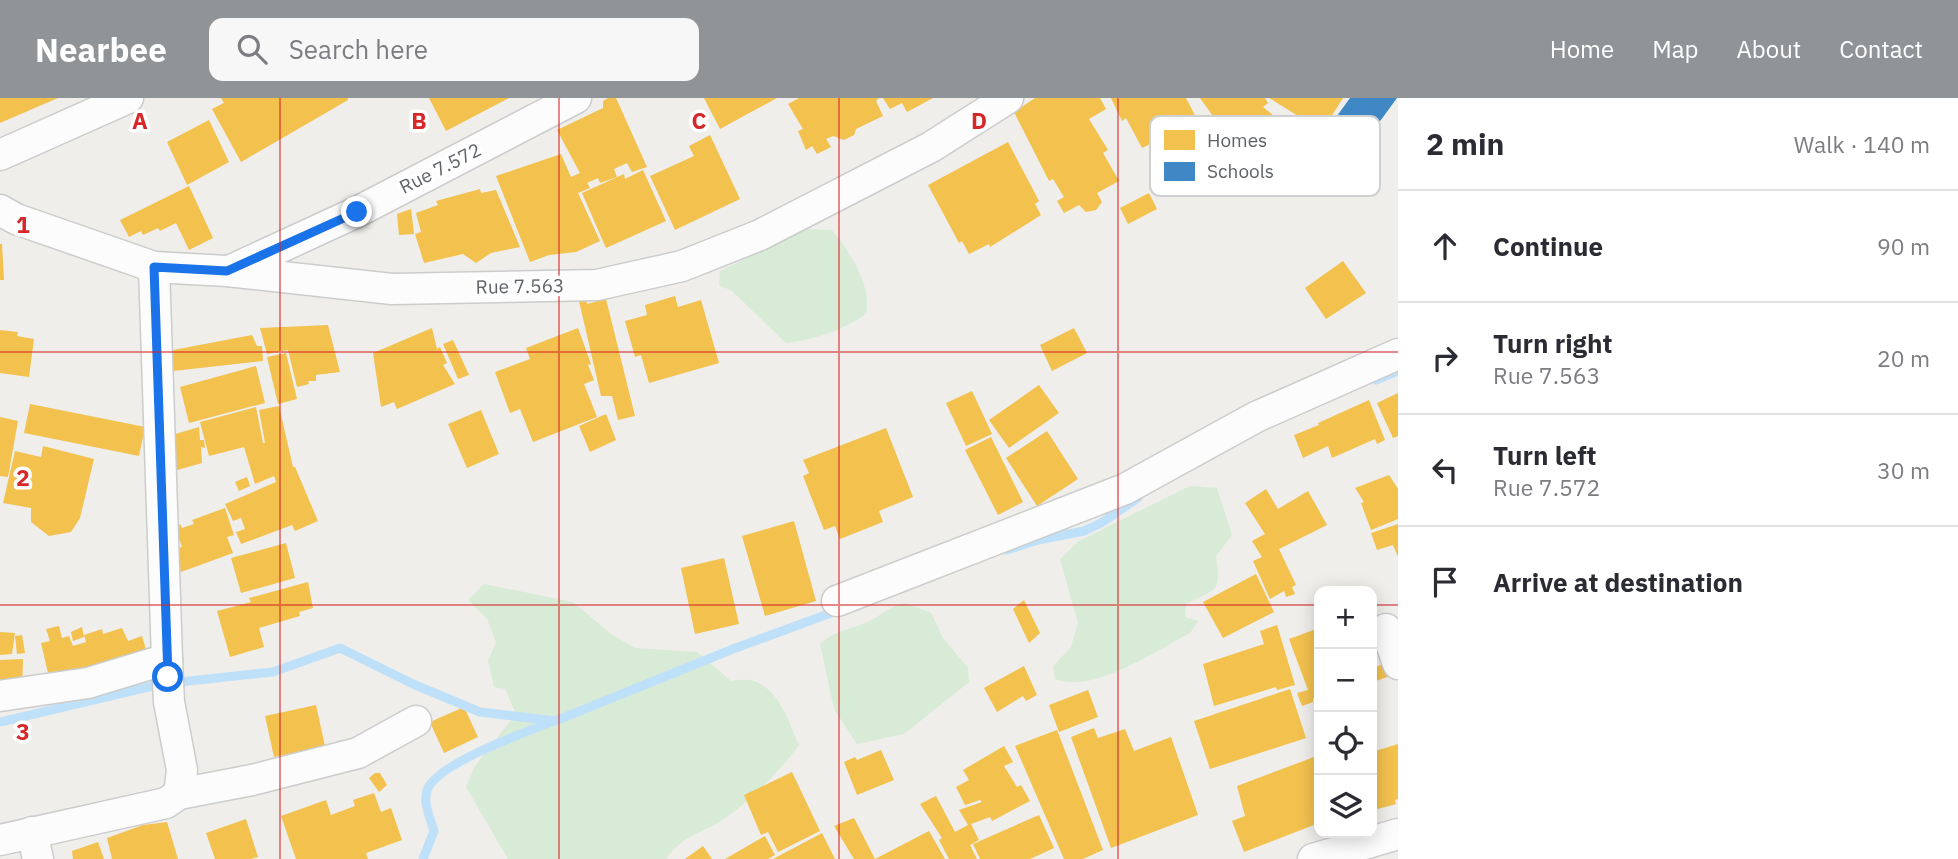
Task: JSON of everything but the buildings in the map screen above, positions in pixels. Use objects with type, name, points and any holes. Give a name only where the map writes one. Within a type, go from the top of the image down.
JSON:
[{"type":"street","points":[[0,155],[128,98]]},
{"type":"street","name":"Rue 7.572","points":[[227,271],[357,212],[576,98]]},
{"type":"street","name":"Rue 7.563","points":[[0,210],[16,219],[154,267],[227,271],[392,289],[597,285],[682,266],[760,235],[931,147],[1008,98]]},
{"type":"street","points":[[154,267],[168,679],[182,771],[179,793]]},
{"type":"street","points":[[837,601],[1125,489],[1256,417],[1398,354]]},
{"type":"street","points":[[1387,629],[1398,663]]},
{"type":"street","points":[[0,696],[88,683],[168,679]]},
{"type":"street","points":[[0,840],[35,845],[166,803],[179,793],[252,780],[358,753],[416,721]]},
{"type":"street","points":[[1313,859],[1398,834]]},
{"type":"green space","points":[[807,229],[832,230],[846,248],[863,280],[866,314],[828,333],[786,343],[732,291],[719,285],[720,271]]},
{"type":"green space","points":[[1190,486],[1217,488],[1232,535],[1216,556],[1218,577],[1214,588],[1186,604],[1185,617],[1198,621],[1190,633],[1106,676],[1071,682],[1055,679],[1053,666],[1071,647],[1078,623],[1060,559],[1079,541]]},
{"type":"green space","points":[[484,584],[573,602],[611,634],[635,648],[697,652],[731,681],[749,680],[763,685],[777,699],[799,745],[774,775],[743,804],[724,819],[685,840],[666,859],[508,859],[466,787],[475,766],[516,714],[505,689],[494,687],[488,661],[496,642],[487,619],[468,600]]},
{"type":"green space","points":[[906,603],[931,613],[943,638],[968,668],[969,682],[904,734],[857,744],[834,709],[820,644],[832,635]]},
{"type":"waterway","points":[[1376,380],[1398,371]]},
{"type":"waterway","points":[[1007,550],[1038,540],[1084,531],[1138,498]]},
{"type":"waterway","points":[[0,722],[161,684],[273,672],[340,648],[413,684],[480,712],[555,721],[733,649],[839,610]]},
{"type":"waterway","points":[[423,859],[434,831],[427,810],[426,793],[436,778],[466,758],[554,721]]},
{"type":"route","points":[[168,677],[154,267],[227,271],[357,212]]}]
